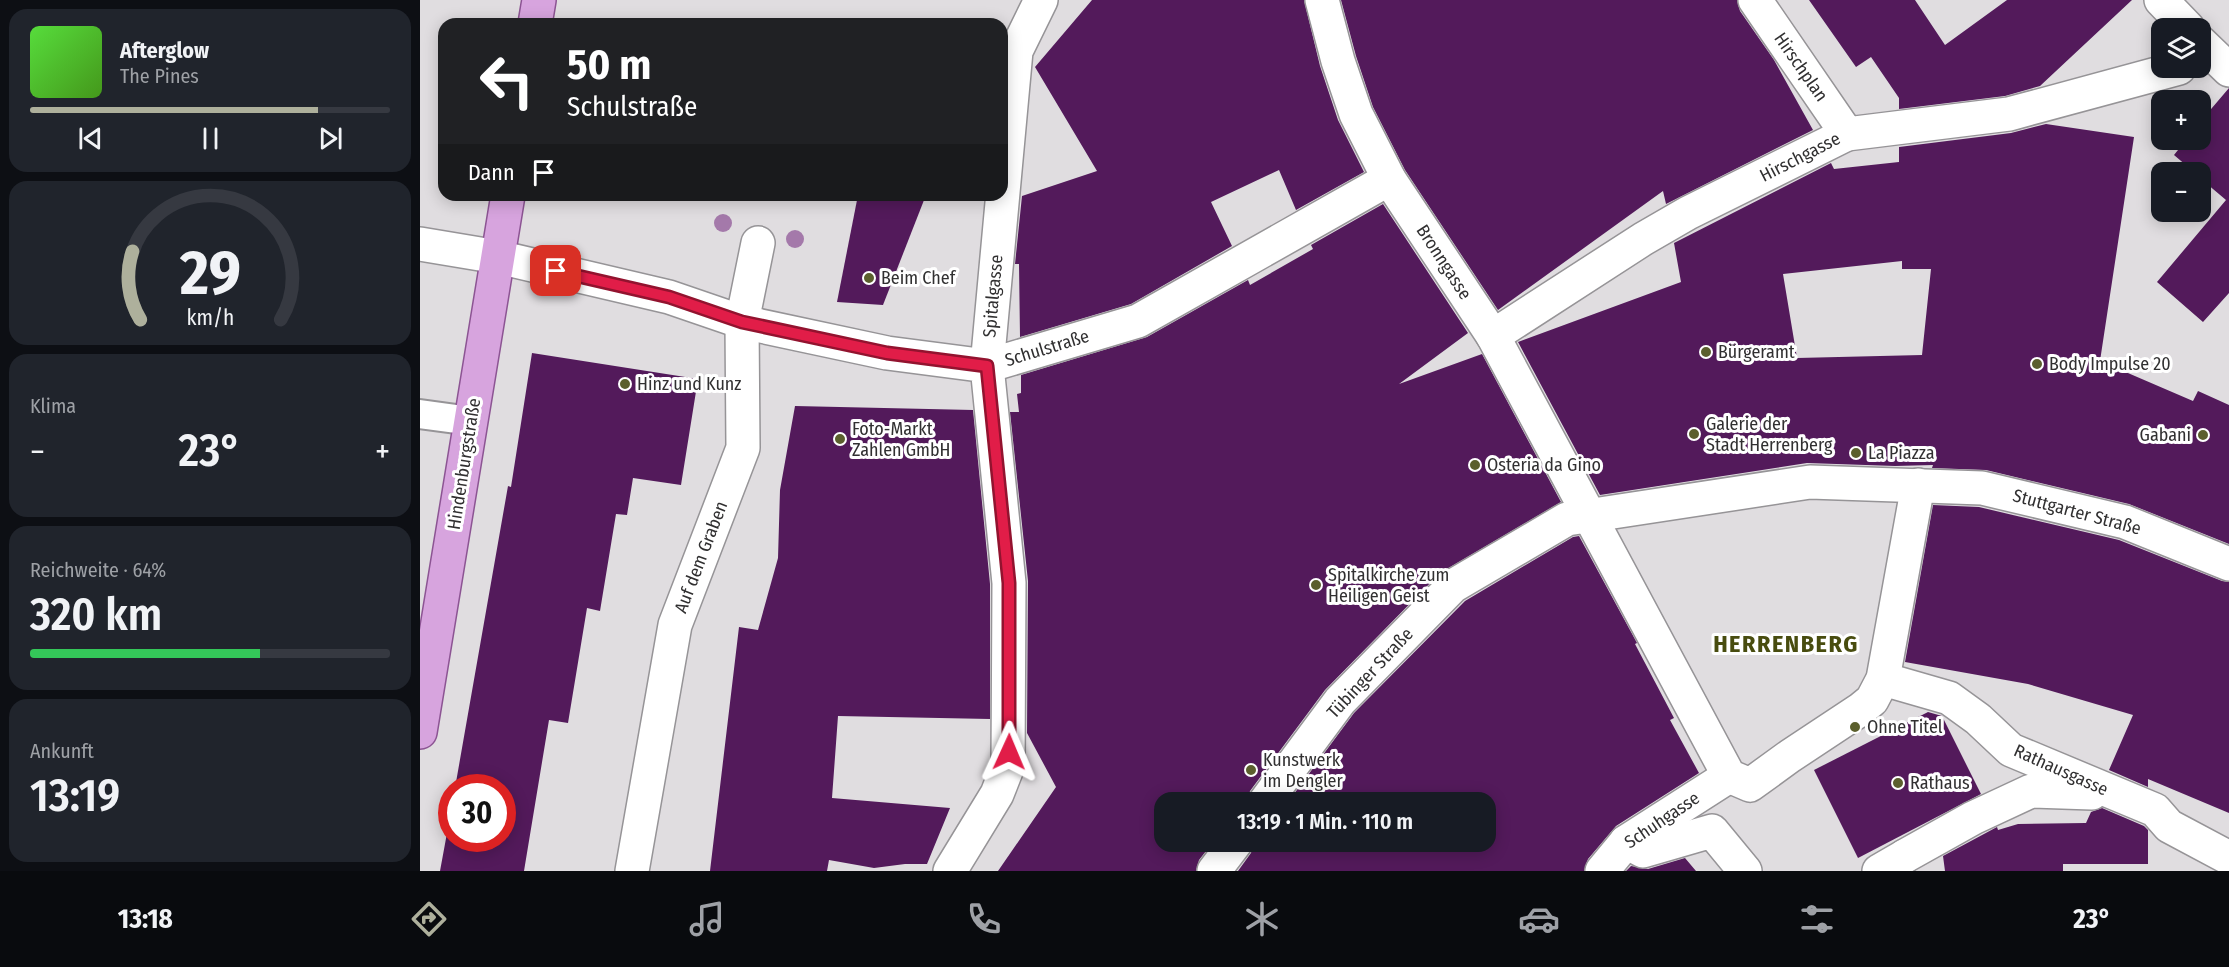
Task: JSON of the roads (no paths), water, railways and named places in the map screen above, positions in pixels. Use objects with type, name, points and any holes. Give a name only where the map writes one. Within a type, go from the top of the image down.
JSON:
[{"type":"main road","points":[[536,18],[539,0]]},
{"type":"main road","name":"Hindenburgstraße","points":[[420,732],[507,201]]},
{"type":"street","name":"Spitalgasse","points":[[1008,138],[1016,51],[1041,0]]},
{"type":"street","name":"Bronngasse","points":[[1322,0],[1338,61],[1356,114],[1389,179],[1493,336],[1729,776]]},
{"type":"street","name":"Hirschplan","points":[[1755,0],[1848,134]]},
{"type":"street","points":[[2162,0],[2179,18]]},
{"type":"street","name":"Hirschgasse","points":[[1493,336],[1643,238],[1688,213],[1848,134],[2009,114],[2151,76]]},
{"type":"street","name":"Schulstraße","points":[[420,244],[498,257],[669,297],[742,322],[887,353],[987,366],[1138,321],[1389,179]]},
{"type":"street","name":"Spitalgasse","points":[[950,871],[997,794],[1008,766],[1009,583],[987,366],[1002,201]]},
{"type":"street","name":"Auf dem Graben","points":[[632,871],[675,625],[743,448],[742,322],[758,243]]},
{"type":"street","name":"Stuttgarter Straße","points":[[1589,515],[1810,482],[1983,488],[2125,522],[2229,564]]},
{"type":"street","points":[[1729,776],[1750,785],[1872,700],[1883,679],[1918,485]]},
{"type":"street","name":"Tübinger Straße","points":[[1272,792],[1340,701],[1453,586],[1567,519],[1589,515]]},
{"type":"street","name":"Rathausgasse","points":[[1883,679],[1949,699],[1978,719],[2011,750],[2155,810],[2169,826],[2229,858]]},
{"type":"street","name":"Schuhgasse","points":[[1602,871],[1626,842],[1729,776]]},
{"type":"street","name":"Rathausgasse","points":[[1892,863],[1973,818],[2031,791],[2115,794]]},
{"type":"street","points":[[1626,842],[1643,851],[1713,831],[1745,871]]},
{"type":"street","points":[[1214,871],[1228,852]]},
{"type":"lane","points":[[420,414],[471,421]]},
{"type":"place","name":"Beim Chef","points":[[869,278]]},
{"type":"place","name":"Bürgeramt","points":[[1706,352]]},
{"type":"place","name":"Body Impulse 20","points":[[2037,364]]},
{"type":"place","name":"Hinz und Kunz","points":[[625,384]]},
{"type":"place","name":"Galerie der Stadt Herrenberg","points":[[1694,434]]},
{"type":"place","name":"Gabani","points":[[2203,435]]},
{"type":"place","name":"Foto-Markt Zahlen GmbH","points":[[840,439]]},
{"type":"place","name":"La Piazza","points":[[1856,453]]},
{"type":"place","name":"Osteria da Gino","points":[[1475,465]]},
{"type":"place","name":"Spitalkirche zum Heiligen Geist","points":[[1316,585]]},
{"type":"place","name":"Ohne Titel","points":[[1855,727]]},
{"type":"place","name":"Kunstwerk im Dengler","points":[[1251,770]]},
{"type":"place","name":"Rathaus","points":[[1898,783]]},
{"type":"district","name":"HERRENBERG","points":[[1786,644]]}]
